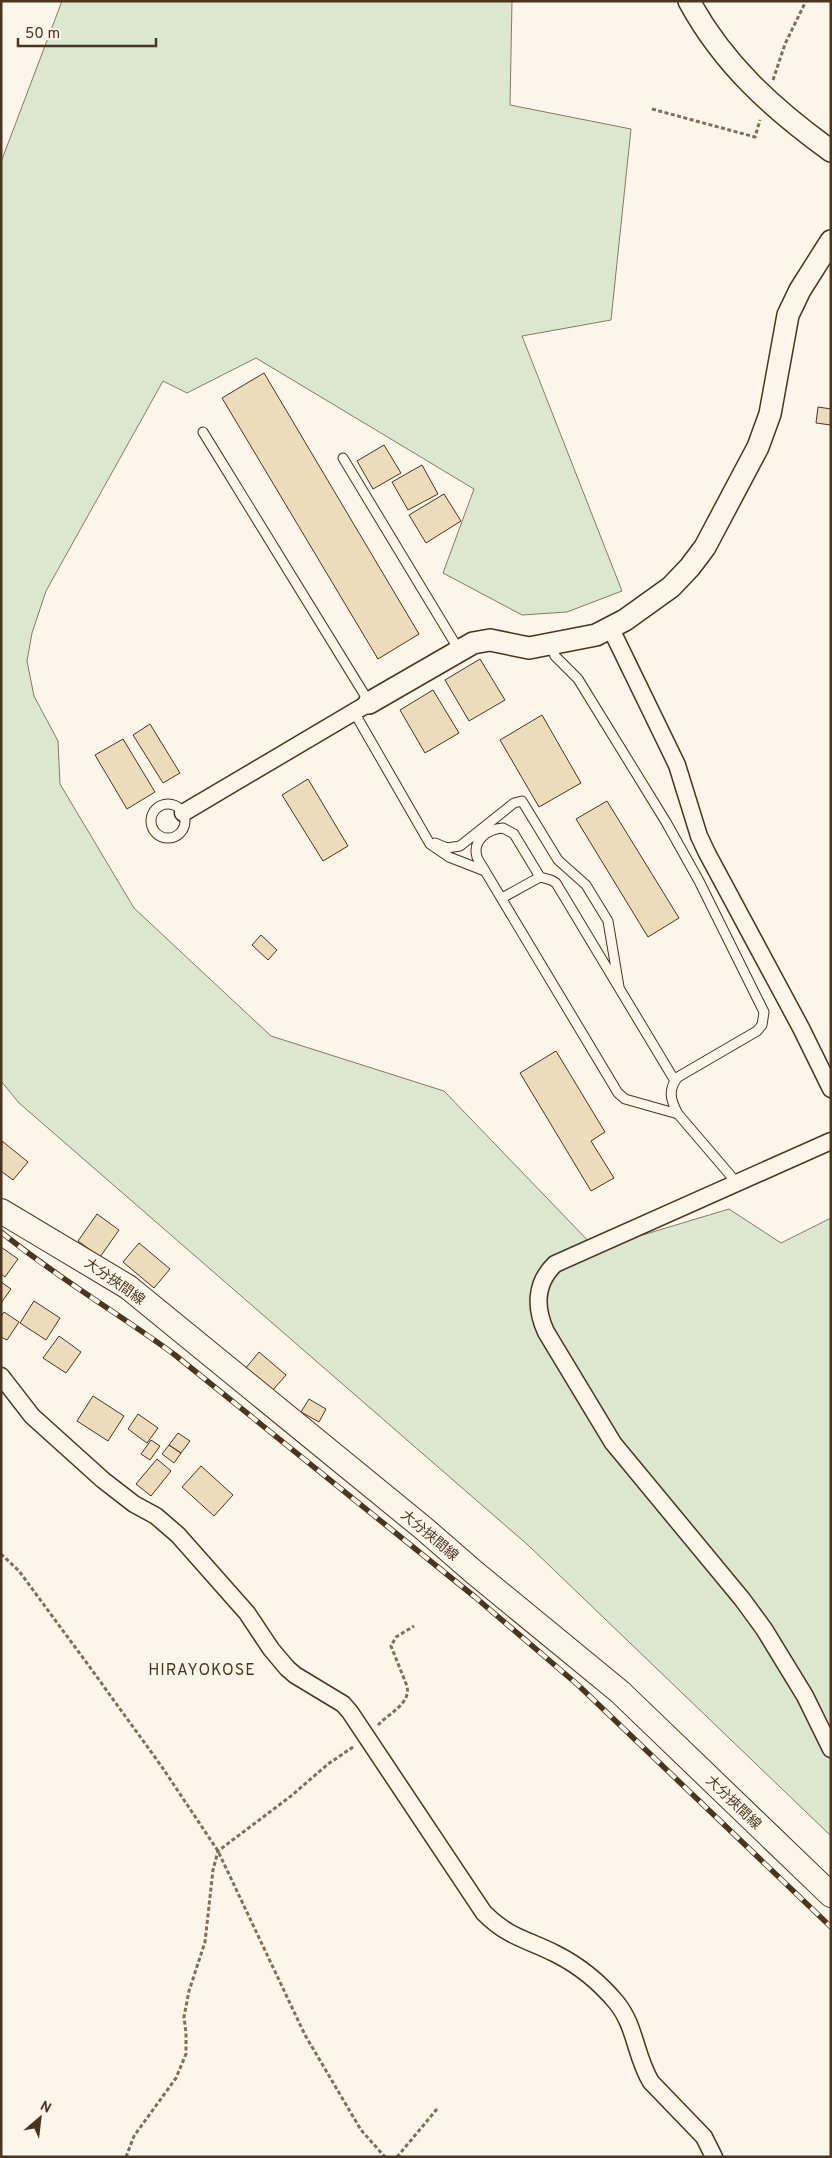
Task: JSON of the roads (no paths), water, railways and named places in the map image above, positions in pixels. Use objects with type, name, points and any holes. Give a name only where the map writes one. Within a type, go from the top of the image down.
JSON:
[{"type":"main road","name":"大分挾間線","points":[[1,1211],[128,1287],[422,1527],[620,1692],[831,1895]]},
{"type":"street","points":[[689,1],[710,36],[748,84],[791,122],[831,151]]},
{"type":"street","points":[[183,813],[459,650],[483,640],[529,648],[596,635],[611,629],[671,587],[705,547],[758,447],[766,429],[788,314],[800,290],[831,241]]},
{"type":"street","points":[[611,629],[677,765],[699,836],[707,854],[801,1028],[831,1089]]},
{"type":"street","points":[[831,1141],[555,1264],[543,1277],[538,1309],[546,1332],[609,1437],[742,1599],[764,1629],[805,1696],[831,1749]]},
{"type":"street","points":[[1,1376],[32,1416],[46,1429],[110,1486],[134,1504],[156,1516],[178,1535],[256,1623],[279,1659],[295,1675],[343,1704],[484,1913],[507,1933],[558,1955],[569,1962],[595,1981],[616,2003],[630,2023],[646,2074],[651,2082],[704,2137],[714,2157]]},
{"type":"lane","points":[[203,432],[362,707],[426,839],[436,850],[485,872]]},
{"type":"lane","points":[[343,458],[459,650]]},
{"type":"lane","points":[[550,645],[555,656],[578,679],[666,822],[700,881],[764,1012],[762,1025],[757,1031],[675,1081],[670,1095],[678,1114],[737,1183]]},
{"type":"lane","points":[[426,839],[447,848],[460,846],[514,803],[522,801],[558,860],[586,885],[608,921],[619,987]]},
{"type":"lane","points":[[675,1081],[556,884],[551,880],[540,877],[514,834],[503,828],[489,831],[479,842],[477,856],[618,1093],[625,1099],[678,1114]]},
{"type":"lane","points":[[502,898],[540,877]]},
{"type":"railway","points":[[1,1232],[43,1264],[175,1355],[475,1597],[578,1685],[831,1927]]},
{"type":"district","name":"HIRAYOKOSE","points":[[202,1669]]}]
